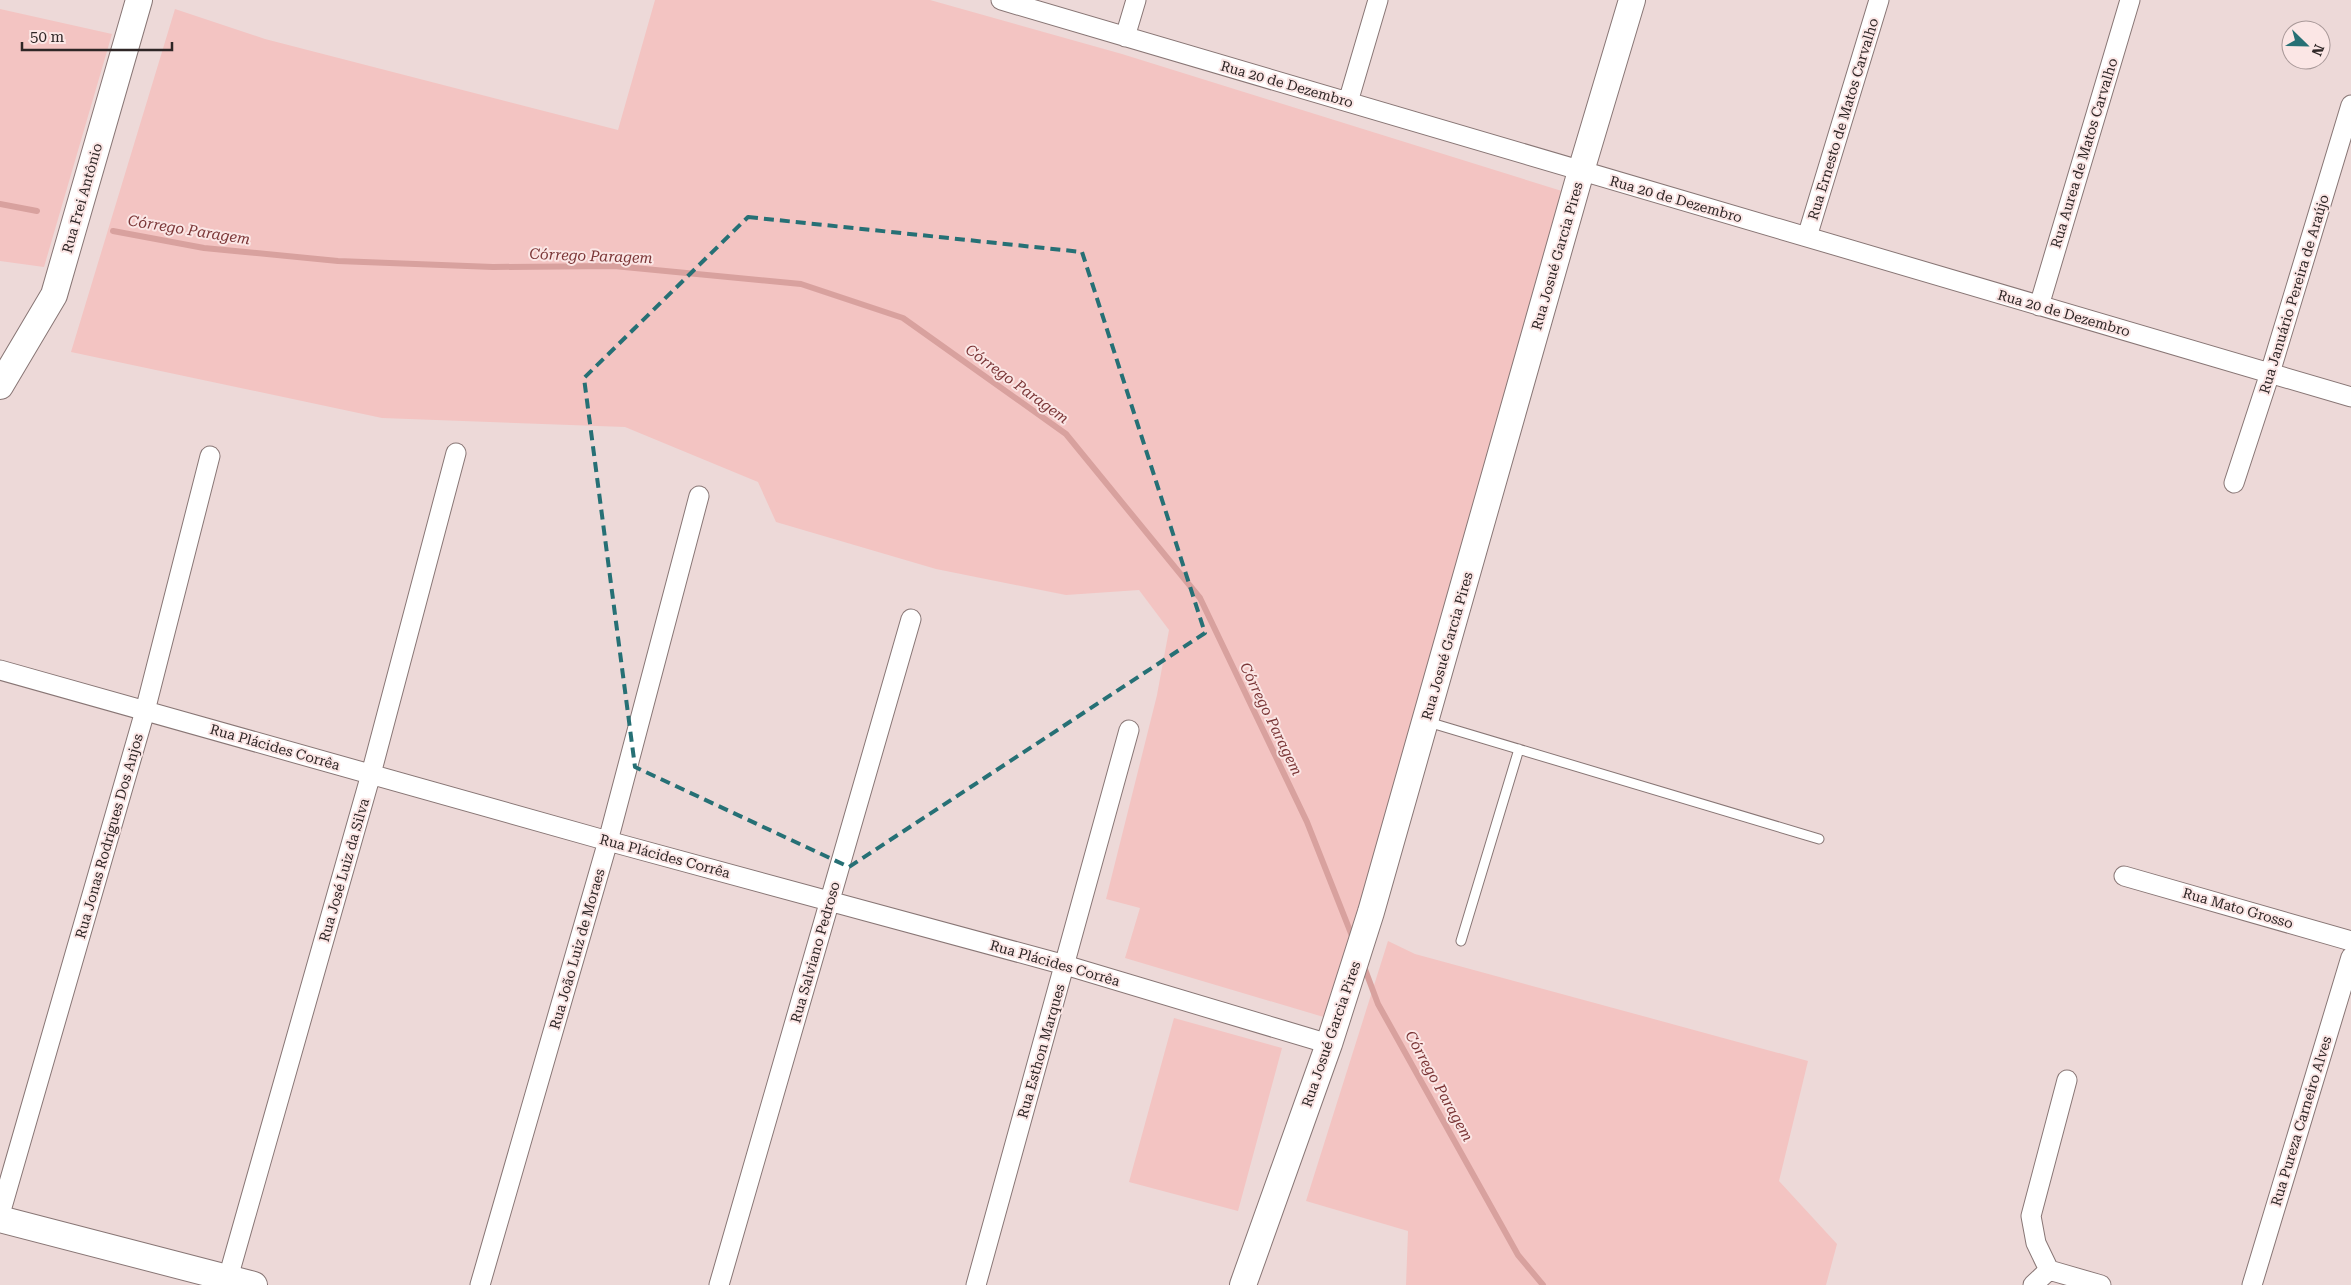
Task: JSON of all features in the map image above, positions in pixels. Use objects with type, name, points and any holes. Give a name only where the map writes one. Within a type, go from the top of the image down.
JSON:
[{"type":"street","name":"Rua Frei Antônio","points":[[0,386],[54,295],[139,0]]},
{"type":"street","name":"Rua 20 de Dezembro","points":[[1001,0],[2351,397]]},
{"type":"street","points":[[1125,37],[1136,0]]},
{"type":"street","points":[[1348,102],[1378,0]]},
{"type":"street","name":"Rua Josué Garcia Pires","points":[[1242,1285],[1329,1044],[1371,912],[1581,171],[1632,0]]},
{"type":"street","name":"Rua Ernesto de Matos Carvalho","points":[[1808,237],[1879,0]]},
{"type":"street","name":"Rua Aurea de Matos Carvalho","points":[[2039,306],[2130,0]]},
{"type":"street","name":"Rua Januário Pereira de Araújo","points":[[2234,483],[2270,374],[2351,105]]},
{"type":"street","name":"Rua José Luiz da Silva","points":[[227,1281],[372,774],[456,453]]},
{"type":"street","name":"Rua Jonas Rodrigues Dos Anjos","points":[[0,1214],[146,711],[210,456]]},
{"type":"street","name":"Rua João Luiz de Moraes","points":[[480,1285],[608,841],[698,496]]},
{"type":"street","name":"Rua Salviano Pedroso","points":[[719,1285],[911,619]]},
{"type":"street","name":"Rua Plácides Corrêa","points":[[0,670],[608,841],[1066,964],[1329,1044]]},
{"type":"street","name":"Rua Esthon Marques","points":[[976,1285],[1129,730]]},
{"type":"street","name":"Rua Mato Grosso","points":[[2124,876],[2351,941]]},
{"type":"street","name":"Rua Pureza Carneiro Alves","points":[[2252,1285],[2351,957]]},
{"type":"street","points":[[2068,1080],[2031,1216],[2036,1242],[2049,1270],[2101,1285]]},
{"type":"street","points":[[0,1219],[227,1281],[254,1285]]},
{"type":"street","points":[[2033,1285],[2049,1270]]},
{"type":"lane","points":[[1425,721],[1819,839]]},
{"type":"lane","points":[[1461,941],[1518,749]]},
{"type":"highlighted area","points":[[748,217],[1082,252],[1205,633],[849,867],[635,767],[584,378]]},
{"type":"shaded area","points":[[655,0],[930,0],[1122,54],[1565,192],[1327,1018],[1125,958],[1140,908],[1106,899],[1157,695],[1169,630],[1139,590],[1066,595],[936,569],[776,522],[758,482],[625,427],[382,418],[71,352],[175,9],[265,39],[618,130]]},
{"type":"shaded area","points":[[0,9],[112,34],[44,267],[0,261]]},
{"type":"shaded area","points":[[1388,941],[1415,954],[1808,1061],[1779,1181],[1837,1244],[1826,1285],[1406,1285],[1408,1231],[1306,1201]]},
{"type":"shaded area","points":[[1174,1018],[1282,1048],[1238,1211],[1129,1182]]},
{"type":"waterway","name":"Córrego Paragem","points":[[0,204],[37,211]]},
{"type":"waterway","name":"Córrego Paragem","points":[[113,231],[204,248],[338,261],[493,267],[614,266],[801,284],[903,318],[1066,434],[1200,598],[1307,822],[1354,941]]},
{"type":"waterway","name":"Córrego Paragem","points":[[1363,964],[1378,1004],[1518,1255],[1543,1285]]}]
